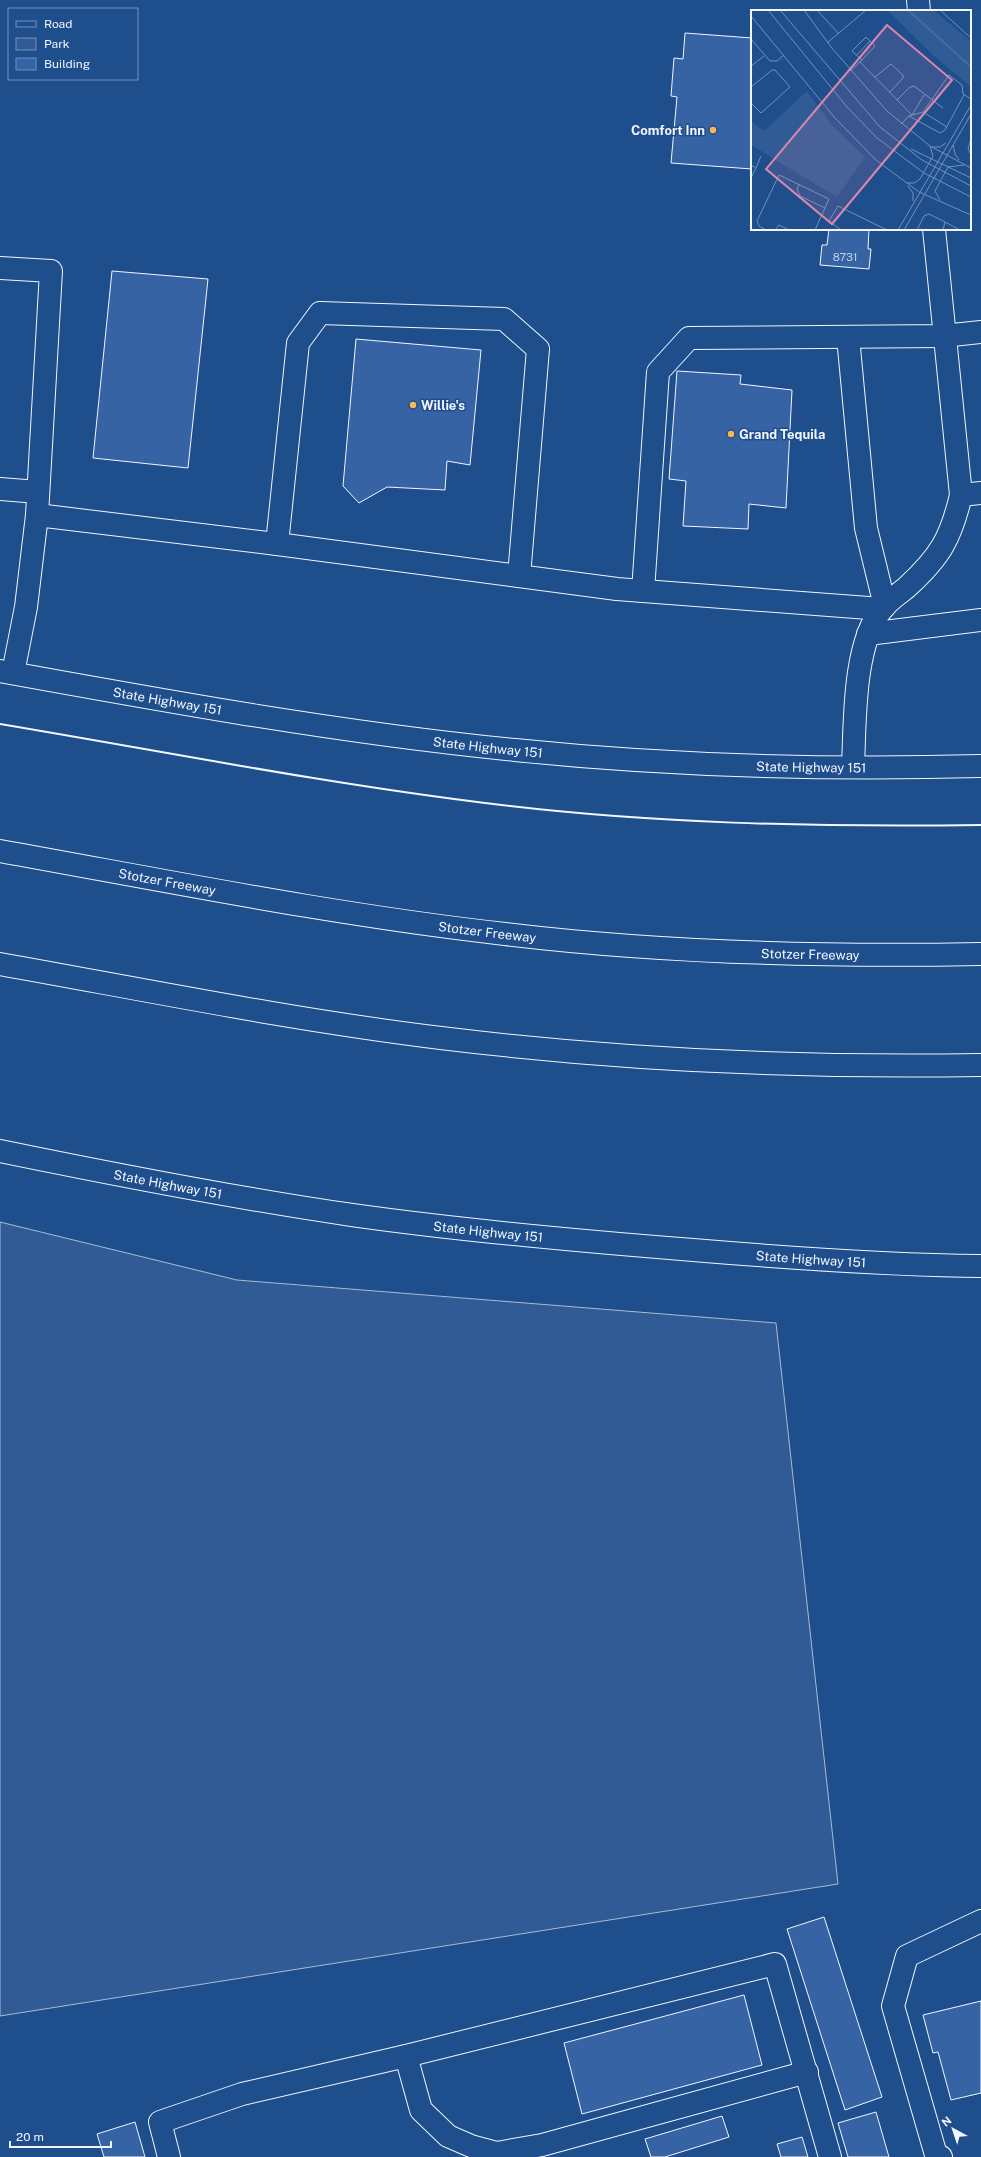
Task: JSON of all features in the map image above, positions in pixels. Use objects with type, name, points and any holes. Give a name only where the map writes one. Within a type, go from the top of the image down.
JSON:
[{"type":"main road","points":[[853,768],[855,710],[862,657],[868,634],[883,608],[928,567],[944,546],[971,494],[944,336],[934,230]]},
{"type":"main road","points":[[0,268],[52,271],[37,516],[26,607],[6,672]]},
{"type":"main road","points":[[277,544],[298,343],[320,313],[504,320],[538,349],[520,576]]},
{"type":"main road","points":[[643,591],[658,372],[689,338],[944,336],[981,332]]},
{"type":"main road","points":[[848,337],[866,528],[883,608]]},
{"type":"main road","points":[[0,489],[38,492]]},
{"type":"main road","points":[[37,516],[277,544],[643,591],[883,608]]},
{"type":"main road","points":[[868,634],[981,620]]},
{"type":"main road","name":"State Highway 151","points":[[6,672],[212,709],[324,727],[514,750],[697,763],[853,768],[981,766]]},
{"type":"main road","name":"Stotzer Freeway","points":[[0,851],[325,909],[506,935],[652,947],[752,953],[874,955],[981,954]]},
{"type":"main road","points":[[0,964],[337,1023],[440,1038],[563,1051],[746,1063],[870,1066],[981,1065]]},
{"type":"main road","name":"State Highway 151","points":[[0,1151],[224,1195],[420,1224],[535,1237],[779,1257],[899,1264],[981,1266]]},
{"type":"main road","points":[[941,2157],[936,2155],[893,2006],[907,1956],[981,1921]]},
{"type":"main road","points":[[169,2157],[160,2122],[242,2094],[406,2056],[775,1964],[830,2157]]},
{"type":"main road","points":[[406,2056],[421,2110],[448,2136],[471,2146],[497,2153],[542,2145],[807,2072]]},
{"type":"green space","points":[[0,1222],[237,1280],[776,1323],[838,1884],[0,2016]]},
{"type":"building","name":"Comfort Inn","points":[[685,33],[751,38],[751,169],[671,163],[677,97],[671,96],[674,58],[683,59]]},
{"type":"building","points":[[829,230],[869,230],[868,249],[871,249],[869,269],[820,265],[822,245],[827,245]]},
{"type":"building","points":[[112,271],[208,279],[188,468],[93,458]]},
{"type":"building","name":"Willie's","points":[[356,339],[481,350],[470,465],[447,461],[445,490],[387,487],[359,503],[343,486]]},
{"type":"building","name":"Grand Tequila","points":[[677,371],[741,375],[740,384],[792,390],[786,508],[749,504],[748,529],[683,526],[686,481],[669,479]]},
{"type":"building","points":[[824,1917],[882,2097],[845,2110],[787,1929]]},
{"type":"building","points":[[744,1995],[762,2065],[582,2114],[564,2043]]},
{"type":"building","points":[[981,2001],[981,2093],[951,2100],[938,2052],[933,2053],[923,2015]]},
{"type":"building","points":[[876,2112],[889,2157],[848,2157],[838,2123]]},
{"type":"building","points":[[722,2116],[729,2137],[665,2157],[651,2157],[645,2139]]},
{"type":"building","points":[[135,2122],[145,2157],[104,2157],[97,2134]]},
{"type":"building","points":[[802,2137],[808,2157],[781,2157],[777,2144]]},
{"type":"wall","points":[[0,724],[364,786],[547,810],[608,816],[733,823],[981,825]]},
{"type":"place","name":"Comfort Inn","points":[[713,130]]},
{"type":"place","name":"Willie's","points":[[413,405]]},
{"type":"place","name":"Grand Tequila","points":[[731,434]]}]
